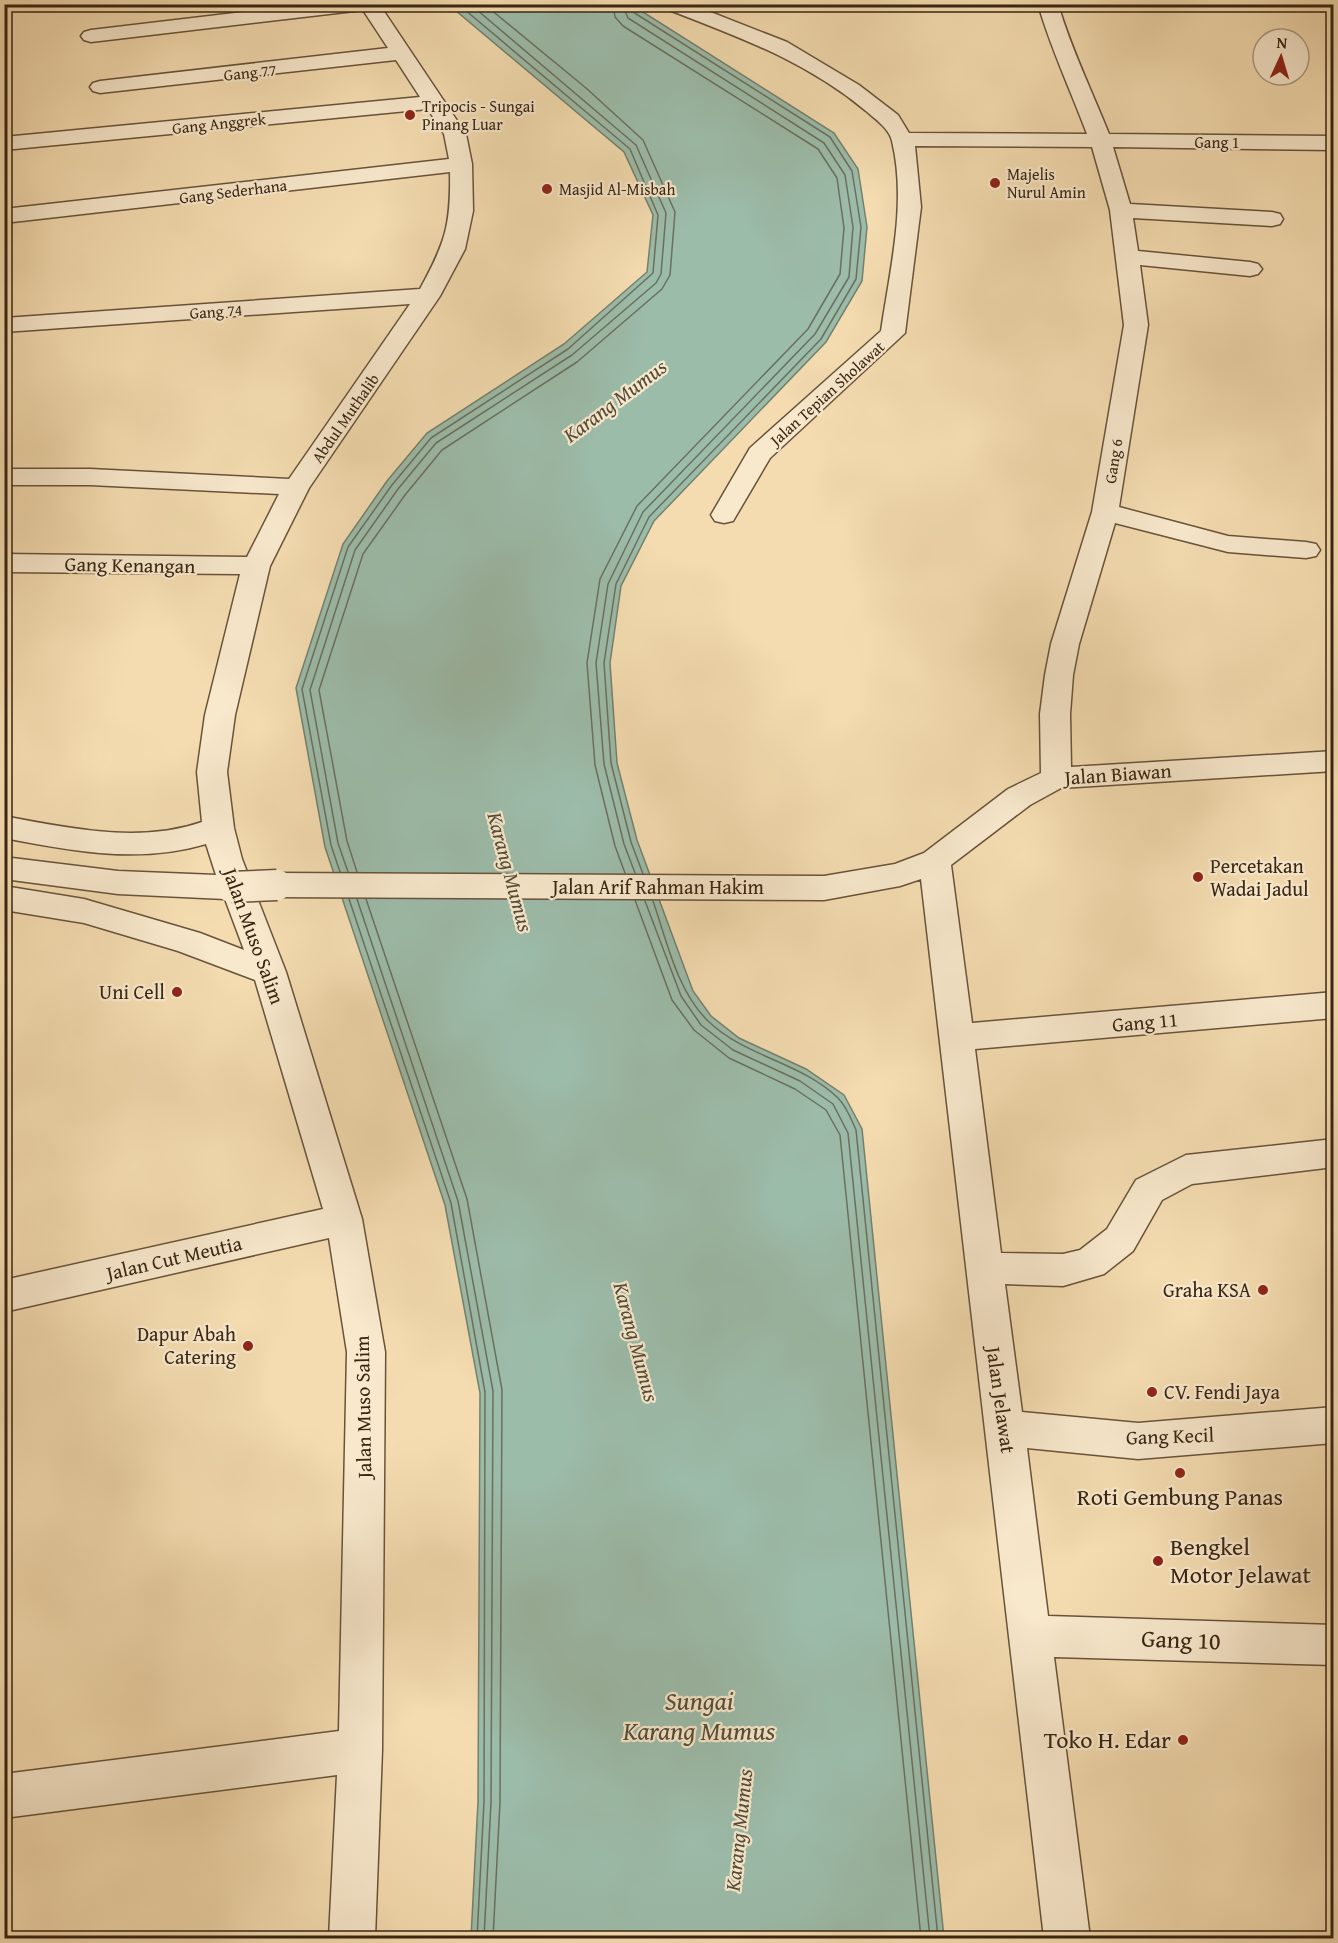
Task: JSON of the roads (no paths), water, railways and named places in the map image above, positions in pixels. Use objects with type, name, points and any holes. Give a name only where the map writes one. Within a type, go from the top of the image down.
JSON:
[{"type":"street","points":[[91,36],[369,4]]},
{"type":"street","name":"Abdul Muthalib","points":[[225,858],[212,772],[220,714],[256,566],[296,487],[355,405],[428,296],[453,249],[462,211],[461,164],[455,134],[369,4]]},
{"type":"street","points":[[671,4],[780,46],[813,64],[852,89],[890,120],[903,139]]},
{"type":"street","points":[[1048,4],[1058,39],[1077,78],[1101,142]]},
{"type":"street","name":"Gang 77","points":[[100,87],[400,53]]},
{"type":"street","name":"Gang Anggrek","points":[[4,144],[433,102]]},
{"type":"street","name":"Gang 1","points":[[903,139],[1334,143]]},
{"type":"street","name":"Jalan Tepian Sholawat","points":[[724,515],[759,454],[894,333],[910,207],[903,139]]},
{"type":"street","name":"Gang 6","points":[[1056,778],[1055,714],[1059,675],[1065,644],[1105,512],[1136,325],[1121,210],[1101,142]]},
{"type":"street","name":"Gang Sederhana","points":[[4,216],[461,164]]},
{"type":"street","points":[[1121,210],[1272,219]]},
{"type":"street","points":[[1126,257],[1250,269]]},
{"type":"street","name":"Gang 74","points":[[4,326],[428,296]]},
{"type":"street","points":[[4,477],[90,477],[296,487]]},
{"type":"street","points":[[1105,512],[1228,544],[1306,550]]},
{"type":"street","name":"Gang Kenangan","points":[[4,563],[256,566]]},
{"type":"street","name":"Jalan Biawan","points":[[824,888],[900,875],[935,861],[1019,797],[1056,778],[1334,761]]},
{"type":"street","points":[[4,827],[69,839],[142,843],[179,840],[225,858]]},
{"type":"street","points":[[4,868],[93,882],[156,887],[225,858]]},
{"type":"street","name":"Jalan Arif Rahman Hakim","points":[[225,858],[277,885],[824,888]]},
{"type":"street","name":"Jalan Muso Salim","points":[[225,858],[269,972],[344,1219],[366,1352],[360,1750],[352,1938]]},
{"type":"street","name":"Jalan Jelawat","points":[[935,861],[995,1362],[1006,1428],[1028,1636],[1067,1938]]},
{"type":"street","points":[[4,898],[84,911],[188,942],[269,972]]},
{"type":"street","name":"Gang 11","points":[[957,1037],[1334,1005]]},
{"type":"street","points":[[985,1268],[1063,1270],[1091,1263],[1120,1239],[1149,1190],[1186,1170],[1334,1153]]},
{"type":"street","name":"Jalan Cut Meutia","points":[[4,1296],[344,1219]]},
{"type":"street","name":"Gang Kecil","points":[[1006,1428],[1138,1441],[1334,1425]]},
{"type":"street","name":"Gang 10","points":[[1028,1636],[1334,1645]]},
{"type":"street","points":[[4,1796],[360,1750]]},
{"type":"water","name":"Sungai Karang Mumus","points":[[449,5],[632,5],[834,133],[858,169],[867,227],[862,281],[826,342],[654,521],[621,586],[610,663],[617,763],[637,840],[693,991],[711,1016],[739,1038],[806,1069],[844,1095],[862,1129],[944,1938],[471,1938],[478,1802],[480,1393],[445,1205],[325,847],[296,688],[343,544],[387,481],[427,433],[564,344],[647,272],[653,215],[624,152]]},
{"type":"place","name":"Tripocis - Sungai Pinang Luar","points":[[410,115]]},
{"type":"place","name":"Majelis Nurul Amin","points":[[995,183]]},
{"type":"place","name":"Masjid Al-Misbah","points":[[547,189]]},
{"type":"place","name":"Percetakan Wadai Jadul","points":[[1198,877]]},
{"type":"place","name":"Uni Cell","points":[[177,992]]},
{"type":"place","name":"Graha KSA","points":[[1263,1290]]},
{"type":"place","name":"Dapur Abah Catering","points":[[248,1346]]},
{"type":"place","name":"CV. Fendi Jaya","points":[[1152,1392]]},
{"type":"place","name":"Roti Gembung Panas","points":[[1180,1473]]},
{"type":"place","name":"Bengkel Motor Jelawat","points":[[1158,1561]]},
{"type":"place","name":"Toko H. Edar","points":[[1183,1740]]},
{"type":"water label","name":"Karang Mumus","points":[[615,401]]},
{"type":"water label","name":"Karang Mumus","points":[[510,872]]},
{"type":"water label","name":"Karang Mumus","points":[[636,1342]]},
{"type":"water label","name":"Karang Mumus","points":[[739,1830]]}]
